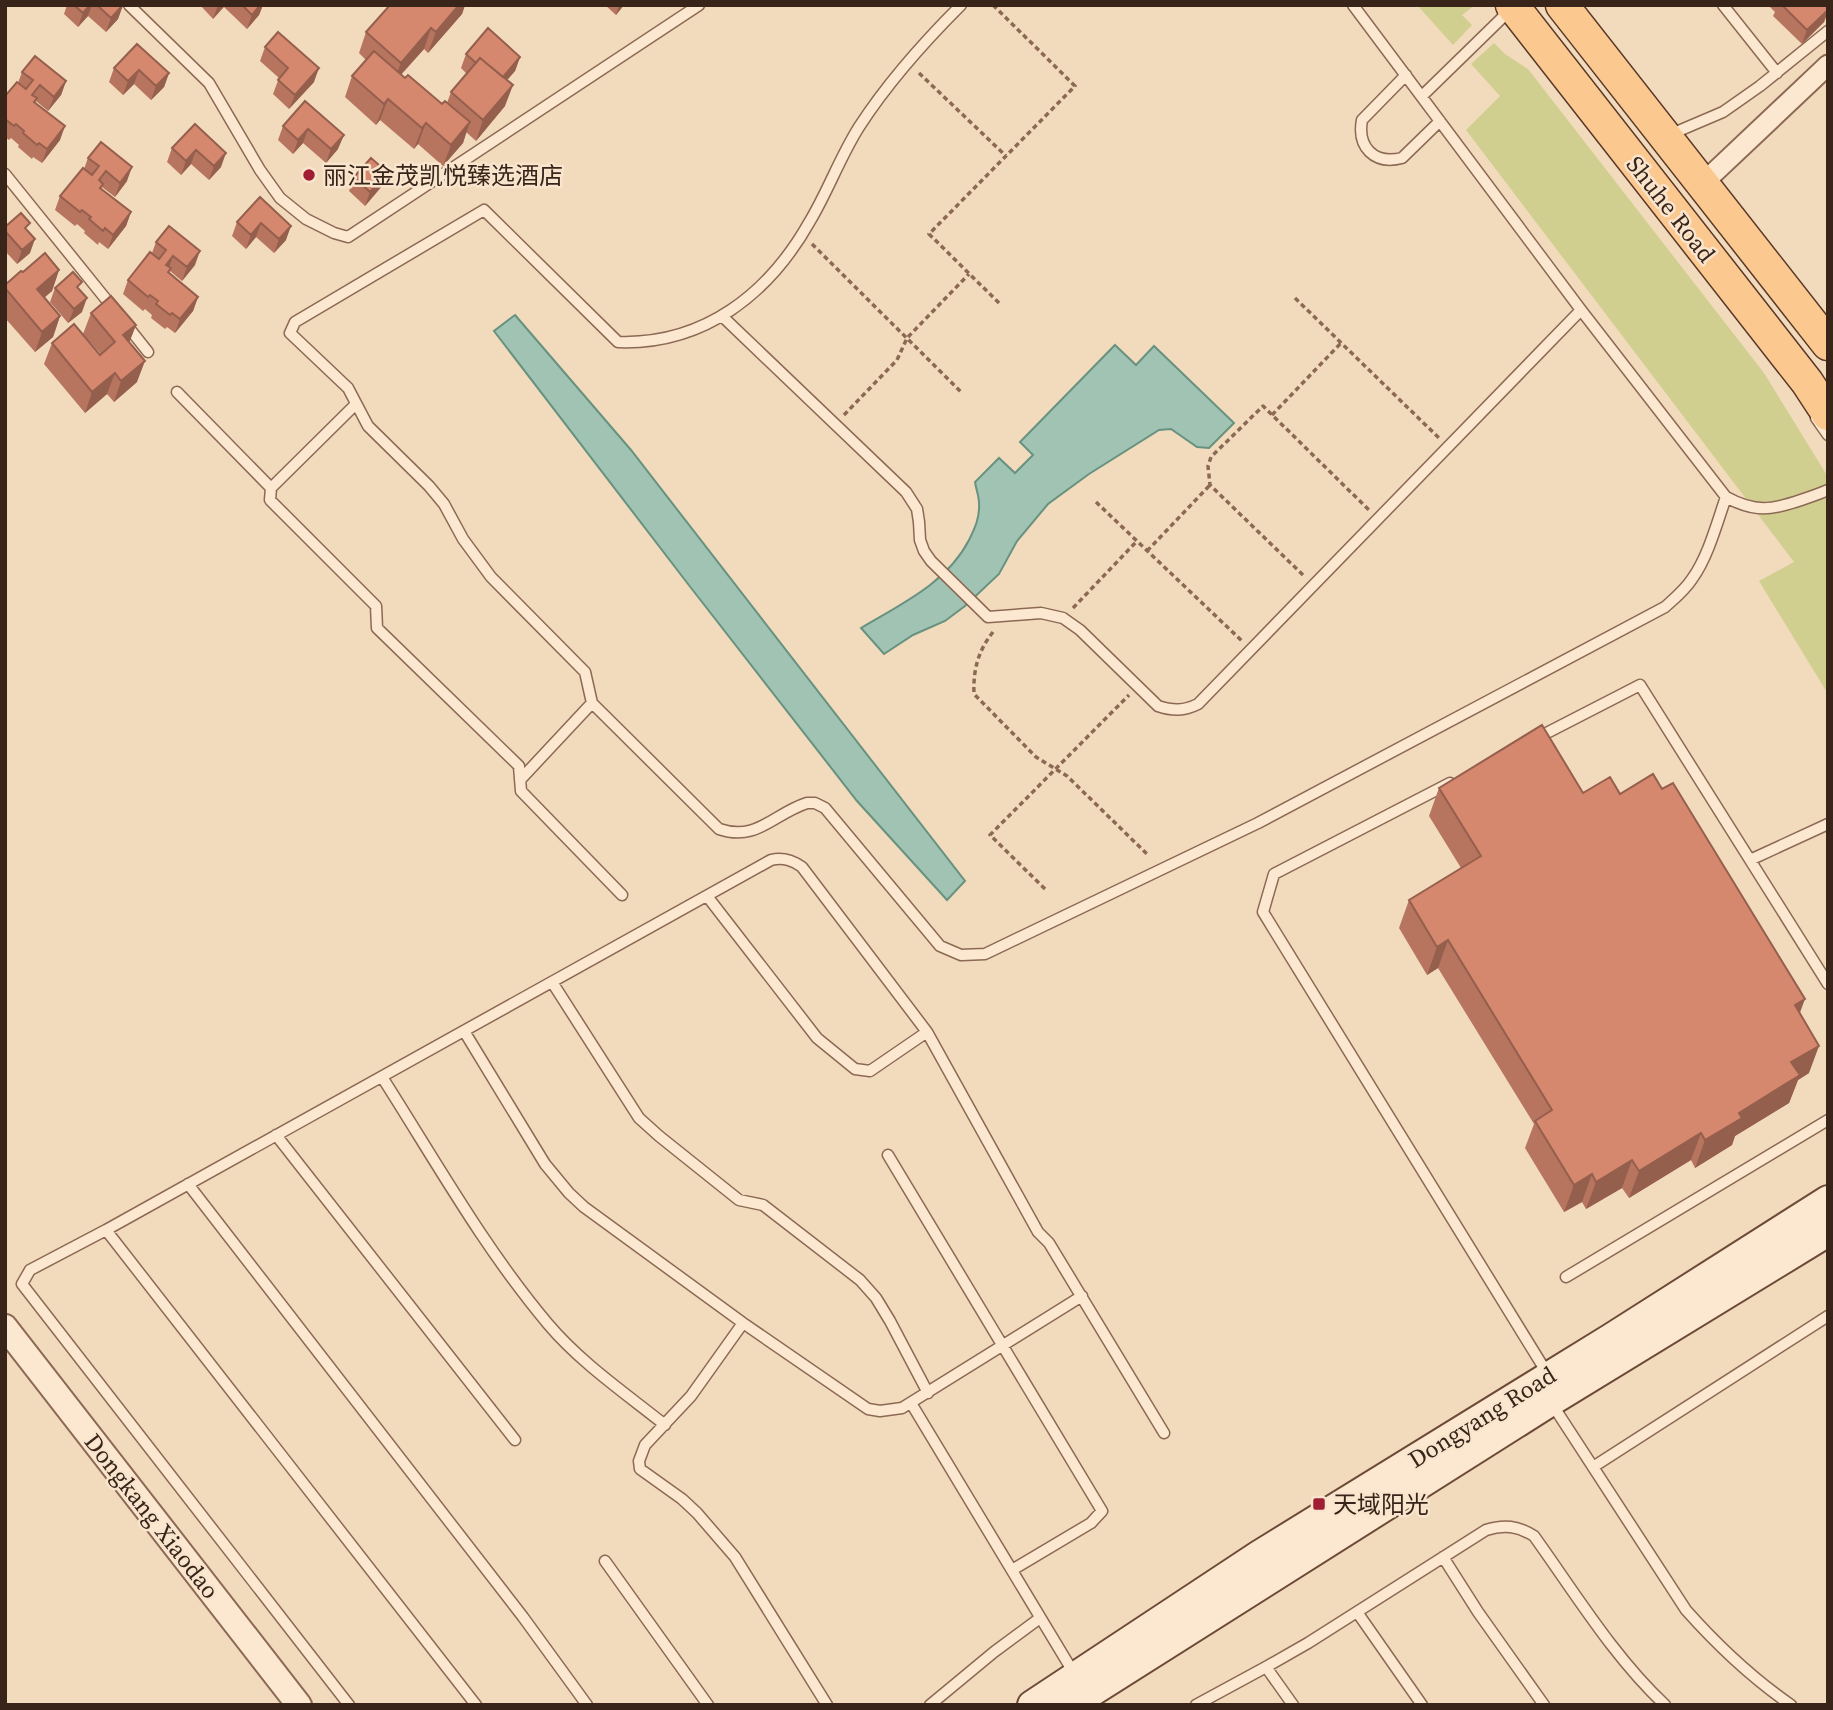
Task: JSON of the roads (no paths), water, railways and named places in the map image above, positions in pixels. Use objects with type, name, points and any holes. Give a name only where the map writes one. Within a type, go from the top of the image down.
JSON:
[{"type":"main road","name":"Shuhe Road","points":[[1562,5],[1828,344]]},
{"type":"main road","name":"Shuhe Road","points":[[1509,16],[1807,382],[1819,412]]},
{"type":"main road","name":"Dongyang Road","points":[[1071,1705],[1550,1389],[1828,1200]]},
{"type":"main road","name":"Dongyang Road","points":[[1032,1705],[1259,1555],[1828,1231]]},
{"type":"street","points":[[1702,184],[1828,65]]},
{"type":"street","name":"Dongkang Xiaodao","points":[[5,1327],[299,1705]]},
{"type":"lane","points":[[129,5],[209,83],[260,170],[280,198],[306,219],[348,237],[699,5]]},
{"type":"lane","points":[[961,5],[929,37],[879,98],[840,159],[810,221],[775,270],[723,317],[673,337],[638,343],[618,342],[484,210],[295,322],[290,333],[348,388],[368,426],[444,504],[463,539],[491,577],[585,672],[592,703],[719,829],[749,832],[799,805],[814,803],[825,808],[940,946],[961,955],[985,954],[1258,824],[1665,607],[1684,590],[1702,563],[1726,497]]},
{"type":"lane","points":[[1353,5],[1581,310],[1726,497],[1746,507],[1768,509],[1828,490]]},
{"type":"lane","points":[[1495,5],[1509,16]]},
{"type":"lane","points":[[1504,5],[1509,16]]},
{"type":"lane","points":[[1723,5],[1777,73]]},
{"type":"lane","points":[[1422,96],[1509,16]]},
{"type":"lane","points":[[1665,136],[1723,112],[1777,73],[1828,31]]},
{"type":"lane","points":[[1406,75],[1362,120],[1361,136],[1368,151],[1384,160],[1402,158],[1440,121]]},
{"type":"lane","points":[[5,174],[148,352]]},
{"type":"lane","points":[[723,317],[912,500],[924,551],[988,617],[1041,613],[1063,618],[1080,630],[1158,706],[1175,710],[1198,704],[1581,310]]},
{"type":"lane","points":[[177,393],[271,488]]},
{"type":"lane","points":[[356,404],[271,488],[270,500],[376,606],[377,628],[519,766],[521,791],[622,895]]},
{"type":"lane","points":[[1819,412],[1828,435]]},
{"type":"lane","points":[[1530,741],[1640,685],[1828,984]]},
{"type":"lane","points":[[520,780],[592,703]]},
{"type":"lane","points":[[1457,779],[1274,874],[1263,912],[1594,1466],[1686,1610],[1742,1667],[1791,1705]]},
{"type":"lane","points":[[1750,860],[1828,824]]},
{"type":"lane","points":[[349,1705],[22,1284],[30,1270],[771,860],[779,858],[795,862],[802,867],[927,1032],[1038,1232],[1049,1243],[1164,1433]]},
{"type":"lane","points":[[707,896],[817,1038],[855,1069],[870,1072],[927,1032]]},
{"type":"lane","points":[[552,982],[639,1118],[739,1200],[763,1205],[860,1280],[876,1298],[890,1321],[928,1393]]},
{"type":"lane","points":[[464,1031],[545,1164],[584,1208],[743,1323],[869,1409],[891,1411],[902,1408],[1082,1296]]},
{"type":"lane","points":[[382,1077],[497,1258],[549,1325],[576,1352],[664,1425]]},
{"type":"lane","points":[[1566,1277],[1828,1120]]},
{"type":"lane","points":[[276,1135],[515,1440]]},
{"type":"lane","points":[[888,1155],[1102,1511],[1091,1523],[1012,1570]]},
{"type":"lane","points":[[188,1184],[523,1617],[587,1705]]},
{"type":"lane","points":[[106,1230],[476,1705]]},
{"type":"lane","points":[[1594,1466],[1828,1316]]},
{"type":"lane","points":[[743,1323],[699,1386],[645,1445],[641,1452],[640,1469],[690,1506],[719,1538],[734,1557],[827,1705]]},
{"type":"lane","points":[[911,1403],[1076,1676]]},
{"type":"lane","points":[[1196,1705],[1266,1667],[1486,1530],[1513,1526],[1534,1536],[1616,1650],[1665,1705]]},
{"type":"lane","points":[[1443,1557],[1544,1705]]},
{"type":"lane","points":[[605,1561],[708,1705]]},
{"type":"lane","points":[[1357,1612],[1422,1705]]},
{"type":"lane","points":[[930,1705],[1040,1618]]},
{"type":"lane","points":[[1266,1667],[1293,1705]]},
{"type":"place","name":"丽江金茂凯悦臻选酒店","points":[[309,175]]},
{"type":"place","name":"天域阳光","points":[[1319,1504]]}]
